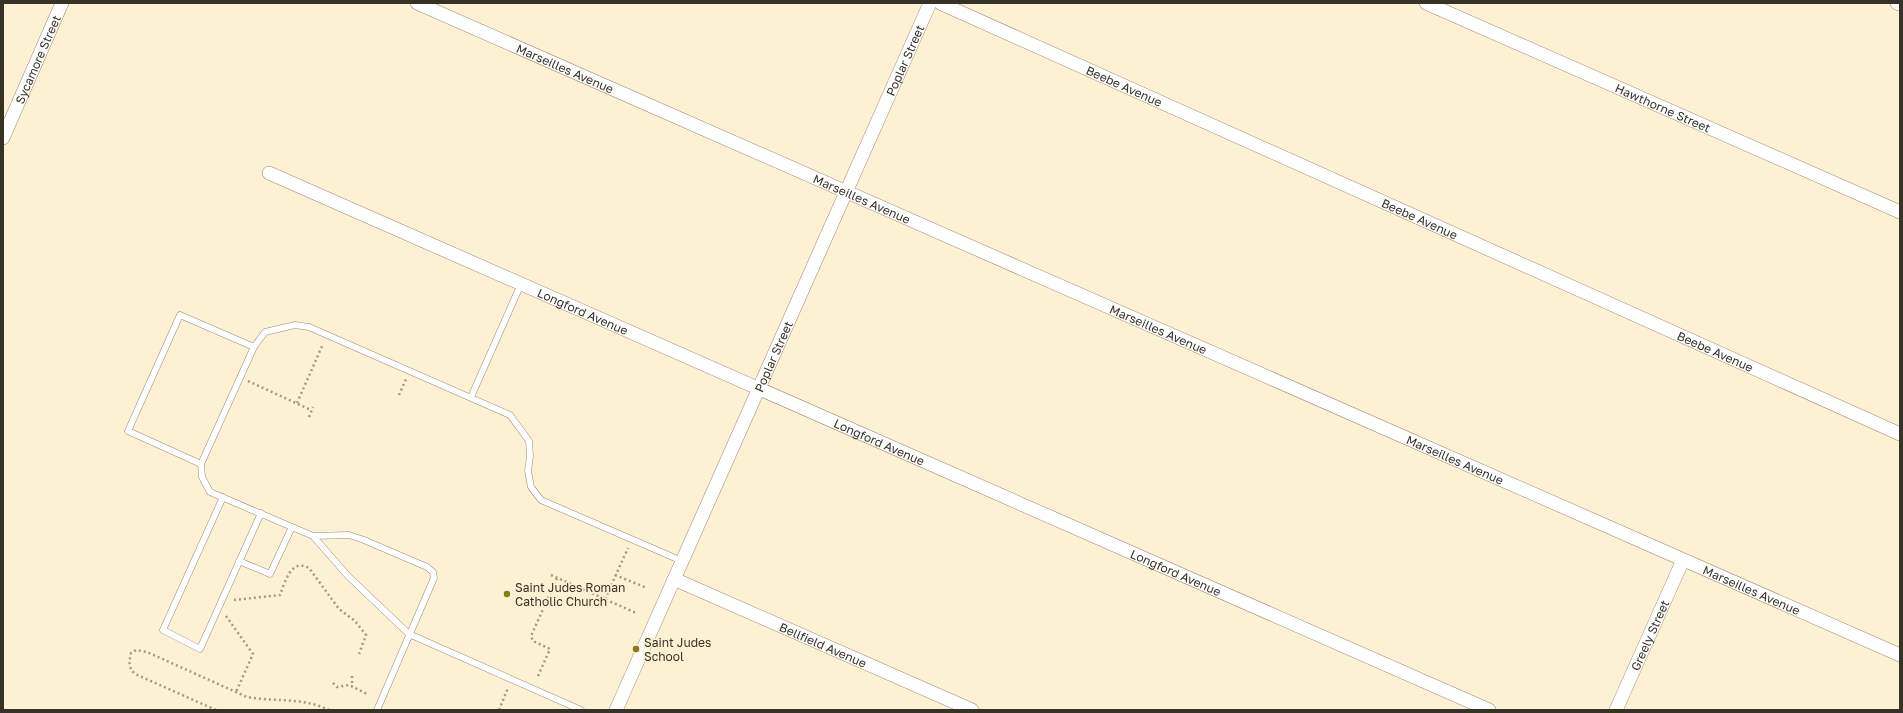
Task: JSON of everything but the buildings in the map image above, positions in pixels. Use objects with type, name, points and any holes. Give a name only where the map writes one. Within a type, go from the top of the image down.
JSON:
[{"type":"street","name":"Sycamore Street","points":[[3,138],[62,3]]},
{"type":"street","name":"Marseilles Avenue","points":[[417,3],[1900,655]]},
{"type":"street","name":"Poplar Street","points":[[616,710],[930,3]]},
{"type":"street","name":"Beebe Avenue","points":[[940,3],[1900,434]]},
{"type":"street","name":"Hawthorne Street","points":[[1426,3],[1900,212]]},
{"type":"street","name":"Longford Avenue","points":[[270,173],[1489,710]]},
{"type":"street","name":"Greely Street","points":[[1616,710],[1683,560]]},
{"type":"street","name":"Bellfield Avenue","points":[[674,579],[972,710]]},
{"type":"lane","points":[[471,397],[521,284]]},
{"type":"lane","points":[[202,464],[128,431],[180,315],[254,347]]},
{"type":"lane","points":[[377,710],[434,578],[433,572],[427,567],[357,537],[349,535],[313,536],[210,492],[202,477],[202,464],[254,347],[266,332],[295,325],[309,327],[510,415],[522,429],[529,441],[530,456],[528,471],[531,487],[541,500],[682,561]]},
{"type":"lane","points":[[223,497],[163,630],[200,649],[261,513]]},
{"type":"lane","points":[[239,561],[270,574],[292,527]]},
{"type":"lane","points":[[313,536],[348,576],[409,634],[581,710]]},
{"type":"path","points":[[297,403],[322,344],[329,347]]},
{"type":"path","points":[[399,395],[409,374]]},
{"type":"path","points":[[399,378],[406,381]]},
{"type":"path","points":[[248,381],[297,403],[312,408],[309,417]]},
{"type":"path","points":[[605,599],[615,574],[629,546]]},
{"type":"path","points":[[230,602],[280,595],[291,570],[294,567],[304,565],[309,568],[339,609],[355,621],[366,635],[359,654]]},
{"type":"path","points":[[615,574],[647,588]]},
{"type":"path","points":[[551,575],[636,613]]},
{"type":"path","points":[[538,676],[550,649],[533,641],[531,636],[556,578]]},
{"type":"path","points":[[225,613],[253,654],[236,692]]},
{"type":"path","points":[[216,710],[135,674],[131,670],[129,663],[131,653],[136,650],[147,652],[247,697],[261,700],[310,703],[329,710]]},
{"type":"path","points":[[352,676],[352,686]]},
{"type":"path","points":[[333,683],[337,687],[352,686],[367,694]]},
{"type":"path","points":[[499,710],[509,687]]},
{"type":"place","name":"Saint Judes Roman Catholic Church","points":[[507,594]]},
{"type":"place","name":"Saint Judes School","points":[[636,649]]}]
